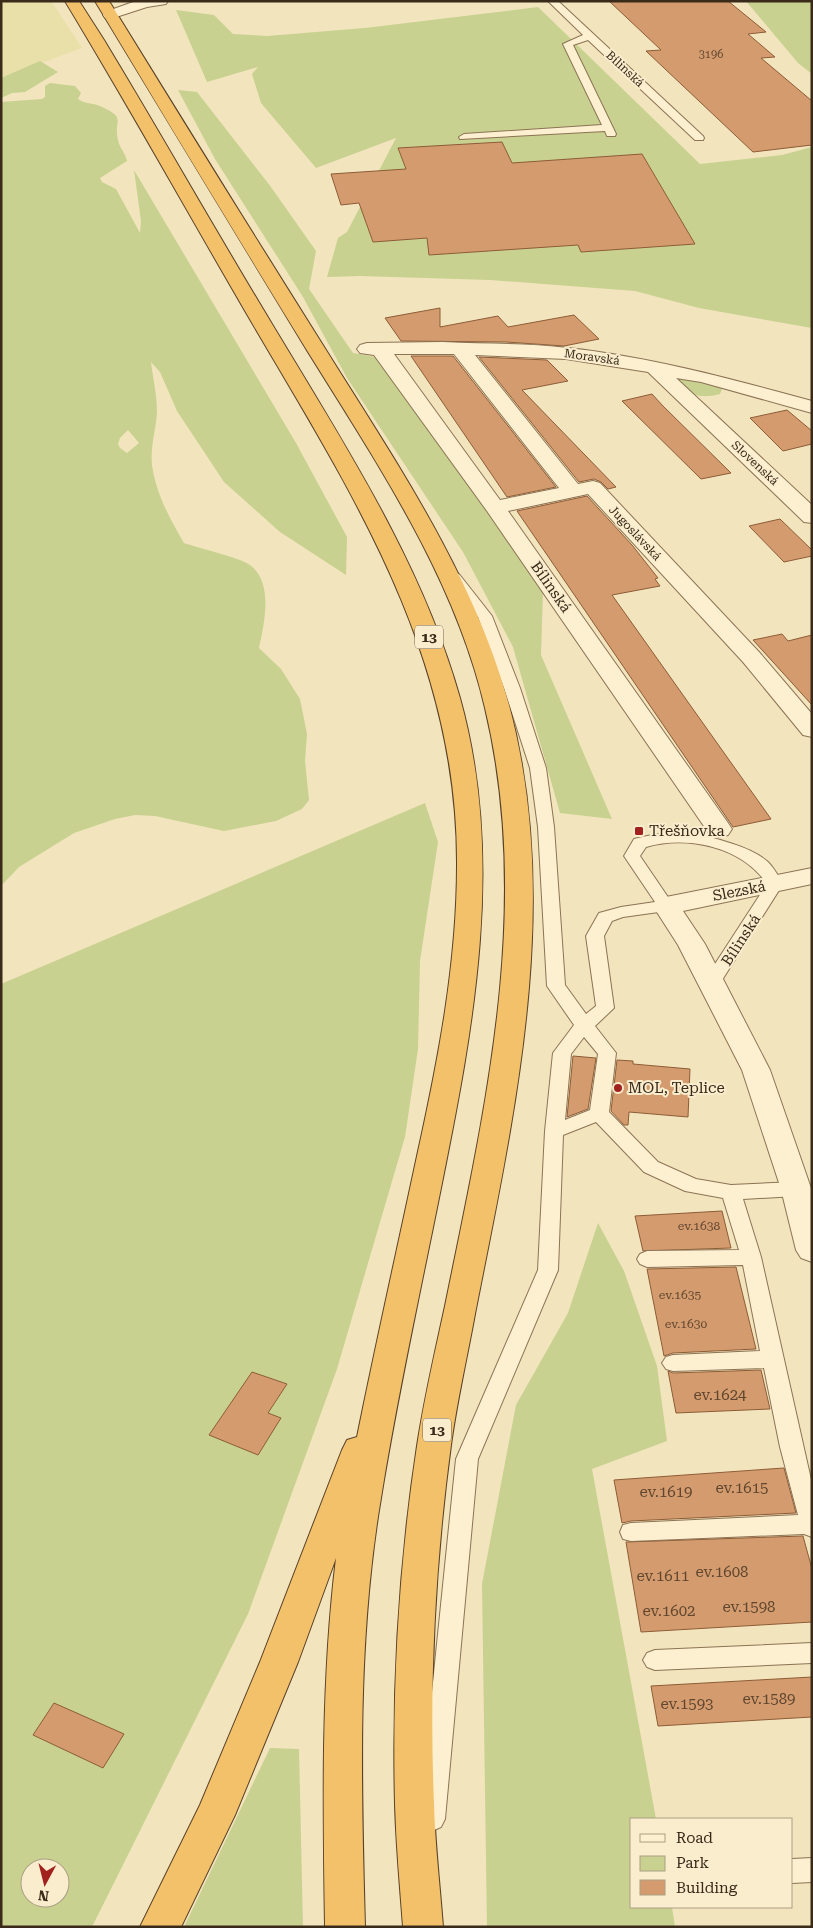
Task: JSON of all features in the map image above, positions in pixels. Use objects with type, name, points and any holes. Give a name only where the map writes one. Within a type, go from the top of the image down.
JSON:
[{"type":"highway","name":"13","points":[[72,1],[198,211],[330,438],[402,568],[422,614],[452,712],[462,762],[470,853],[470,909],[465,977],[456,1040],[391,1356],[355,1552],[346,1656],[342,1780],[345,1927]]},
{"type":"highway","name":"13","points":[[106,8],[368,434],[445,566],[465,612],[498,708],[516,803],[520,869],[519,938],[512,1016],[501,1095],[435,1442],[422,1551],[415,1662],[414,1786],[423,1927]]},
{"type":"highway","points":[[160,1927],[215,1815],[279,1662],[350,1476],[391,1356]]},
{"type":"street","points":[[106,8],[161,1]]},
{"type":"street","name":"Moravská","points":[[373,349],[460,349],[566,353],[654,367],[746,388],[812,407]]},
{"type":"street","name":"Bílinská","points":[[373,349],[495,507],[719,829]]},
{"type":"street","points":[[460,349],[573,492],[495,507]]},
{"type":"street","name":"Slovenská","points":[[654,367],[712,404],[812,517]]},
{"type":"street","points":[[712,404],[746,388]]},
{"type":"street","name":"Jugoslávská","points":[[573,492],[593,487],[751,658],[812,730]]},
{"type":"street","name":"Slezská","points":[[666,906],[812,876]]},
{"type":"street","name":"Bílinská","points":[[666,906],[691,944],[756,1070],[796,1189],[812,1250]]},
{"type":"lane","name":"Bílinská","points":[[552,1],[699,138]]},
{"type":"lane","points":[[464,137],[610,131],[568,44],[590,36]]},
{"type":"lane","points":[[445,566],[485,616],[512,688],[538,768],[546,827],[556,986],[607,1053],[599,1114]]},
{"type":"lane","name":"Bílinská","points":[[666,906],[632,856],[640,843],[661,836],[680,835],[702,838],[734,849],[760,863],[775,884],[756,916],[710,984]]},
{"type":"lane","points":[[423,1927],[440,1713],[467,1459],[548,1270],[554,1131],[562,1053],[584,1025],[606,1008],[595,936],[604,917],[621,912],[666,906]]},
{"type":"lane","points":[[554,1131],[599,1114]]},
{"type":"lane","points":[[599,1114],[651,1167],[692,1186],[731,1192],[796,1189]]},
{"type":"lane","points":[[631,1532],[811,1526],[772,1359],[751,1257],[731,1192]]},
{"type":"lane","points":[[647,1259],[751,1257]]},
{"type":"lane","points":[[673,1363],[772,1359]]},
{"type":"lane","points":[[655,1660],[812,1653]]},
{"type":"lane","points":[[793,1871],[812,1870]]},
{"type":"shaded area","points":[[1,1],[51,1],[82,48],[1,78]]},
{"type":"green space","points":[[746,1],[812,1],[812,74],[798,63]]},
{"type":"green space","points":[[538,7],[700,164],[782,155],[812,147],[812,328],[699,308],[635,291],[490,280],[360,276],[327,277],[338,238],[347,232],[396,138],[316,168],[261,103],[252,74],[258,67],[207,82],[176,10],[214,15],[233,34],[267,36],[365,28]]},
{"type":"green space","points":[[40,61],[58,72],[25,92],[12,93],[1,98],[1,78]]},
{"type":"green space","points":[[50,83],[75,86],[81,93],[78,99],[109,110],[117,117],[118,140],[127,161],[100,178],[102,182],[116,189],[140,233],[141,221],[134,170],[296,443],[347,537],[346,575],[280,532],[224,482],[177,411],[160,372],[151,362],[157,412],[152,465],[160,496],[184,543],[245,562],[257,573],[262,582],[265,593],[265,616],[259,648],[281,669],[300,699],[307,734],[305,761],[309,800],[302,809],[276,821],[224,831],[155,816],[135,815],[115,819],[74,833],[19,867],[1,886],[1,102],[42,99],[45,97],[45,86]],"holes":[[[128,430],[139,443],[127,453],[118,444],[120,438]]]},
{"type":"green space","points":[[178,90],[197,92],[271,187],[316,251],[309,289],[353,353],[381,358],[479,494],[543,592],[541,655],[612,819],[560,813],[513,647],[463,552],[347,378],[303,297],[215,159]]},
{"type":"green space","points":[[684,378],[720,386],[722,389],[720,394],[697,395],[678,382],[679,379]]},
{"type":"green space","points":[[425,803],[438,842],[420,961],[418,1049],[405,1137],[337,1369],[248,1614],[92,1927],[1,1927],[1,984]]},
{"type":"green space","points":[[598,1223],[624,1271],[657,1366],[667,1441],[592,1469],[656,1818],[630,1818],[630,1908],[672,1908],[675,1927],[487,1927],[482,1584],[516,1405],[568,1313]]},
{"type":"green space","points":[[270,1748],[299,1749],[303,1927],[184,1927]]},
{"type":"building","points":[[609,1],[728,1],[766,32],[748,34],[775,57],[761,58],[812,101],[812,145],[753,152],[646,51],[661,50]]},
{"type":"building","points":[[502,142],[512,163],[642,154],[695,244],[581,252],[578,245],[429,255],[427,238],[373,242],[359,203],[341,205],[331,174],[406,169],[398,148]]},
{"type":"building","points":[[440,308],[440,327],[498,316],[508,327],[574,315],[599,339],[564,346],[506,342],[401,341],[385,318]]},
{"type":"building","points":[[411,356],[453,356],[556,487],[507,497]]},
{"type":"building","points":[[479,357],[547,360],[568,381],[522,390],[616,487],[608,489],[601,482],[594,479],[579,482]]},
{"type":"building","points":[[652,394],[731,473],[701,479],[622,401]]},
{"type":"building","points":[[787,410],[812,431],[812,444],[783,451],[750,418]]},
{"type":"building","points":[[587,496],[632,545],[658,578],[655,579],[660,586],[612,595],[771,819],[733,827],[517,511]]},
{"type":"building","points":[[780,519],[812,550],[812,556],[784,562],[749,526]]},
{"type":"building","points":[[782,634],[788,641],[812,635],[812,705],[753,640]]},
{"type":"building","points":[[573,1056],[596,1058],[588,1109],[567,1117]]},
{"type":"building","points":[[617,1060],[633,1061],[633,1064],[690,1069],[688,1117],[629,1112],[628,1125],[624,1125],[611,1111]]},
{"type":"building","points":[[722,1211],[731,1248],[643,1251],[635,1216]]},
{"type":"building","points":[[736,1267],[756,1349],[673,1353],[664,1356],[647,1269]]},
{"type":"building","points":[[761,1370],[770,1409],[676,1413],[668,1371],[673,1373]]},
{"type":"building","points":[[252,1372],[287,1384],[268,1413],[281,1418],[258,1455],[209,1435]]},
{"type":"building","points":[[784,1468],[796,1513],[622,1523],[614,1480]]},
{"type":"building","points":[[803,1536],[812,1569],[812,1622],[641,1632],[626,1542]]},
{"type":"building","points":[[812,1677],[812,1717],[658,1726],[651,1686]]},
{"type":"building","points":[[54,1703],[124,1734],[103,1768],[33,1735]]},
{"type":"place","name":"Třešňovka","points":[[639,831]]},
{"type":"place","name":"MOL, Teplice","points":[[618,1088]]}]
